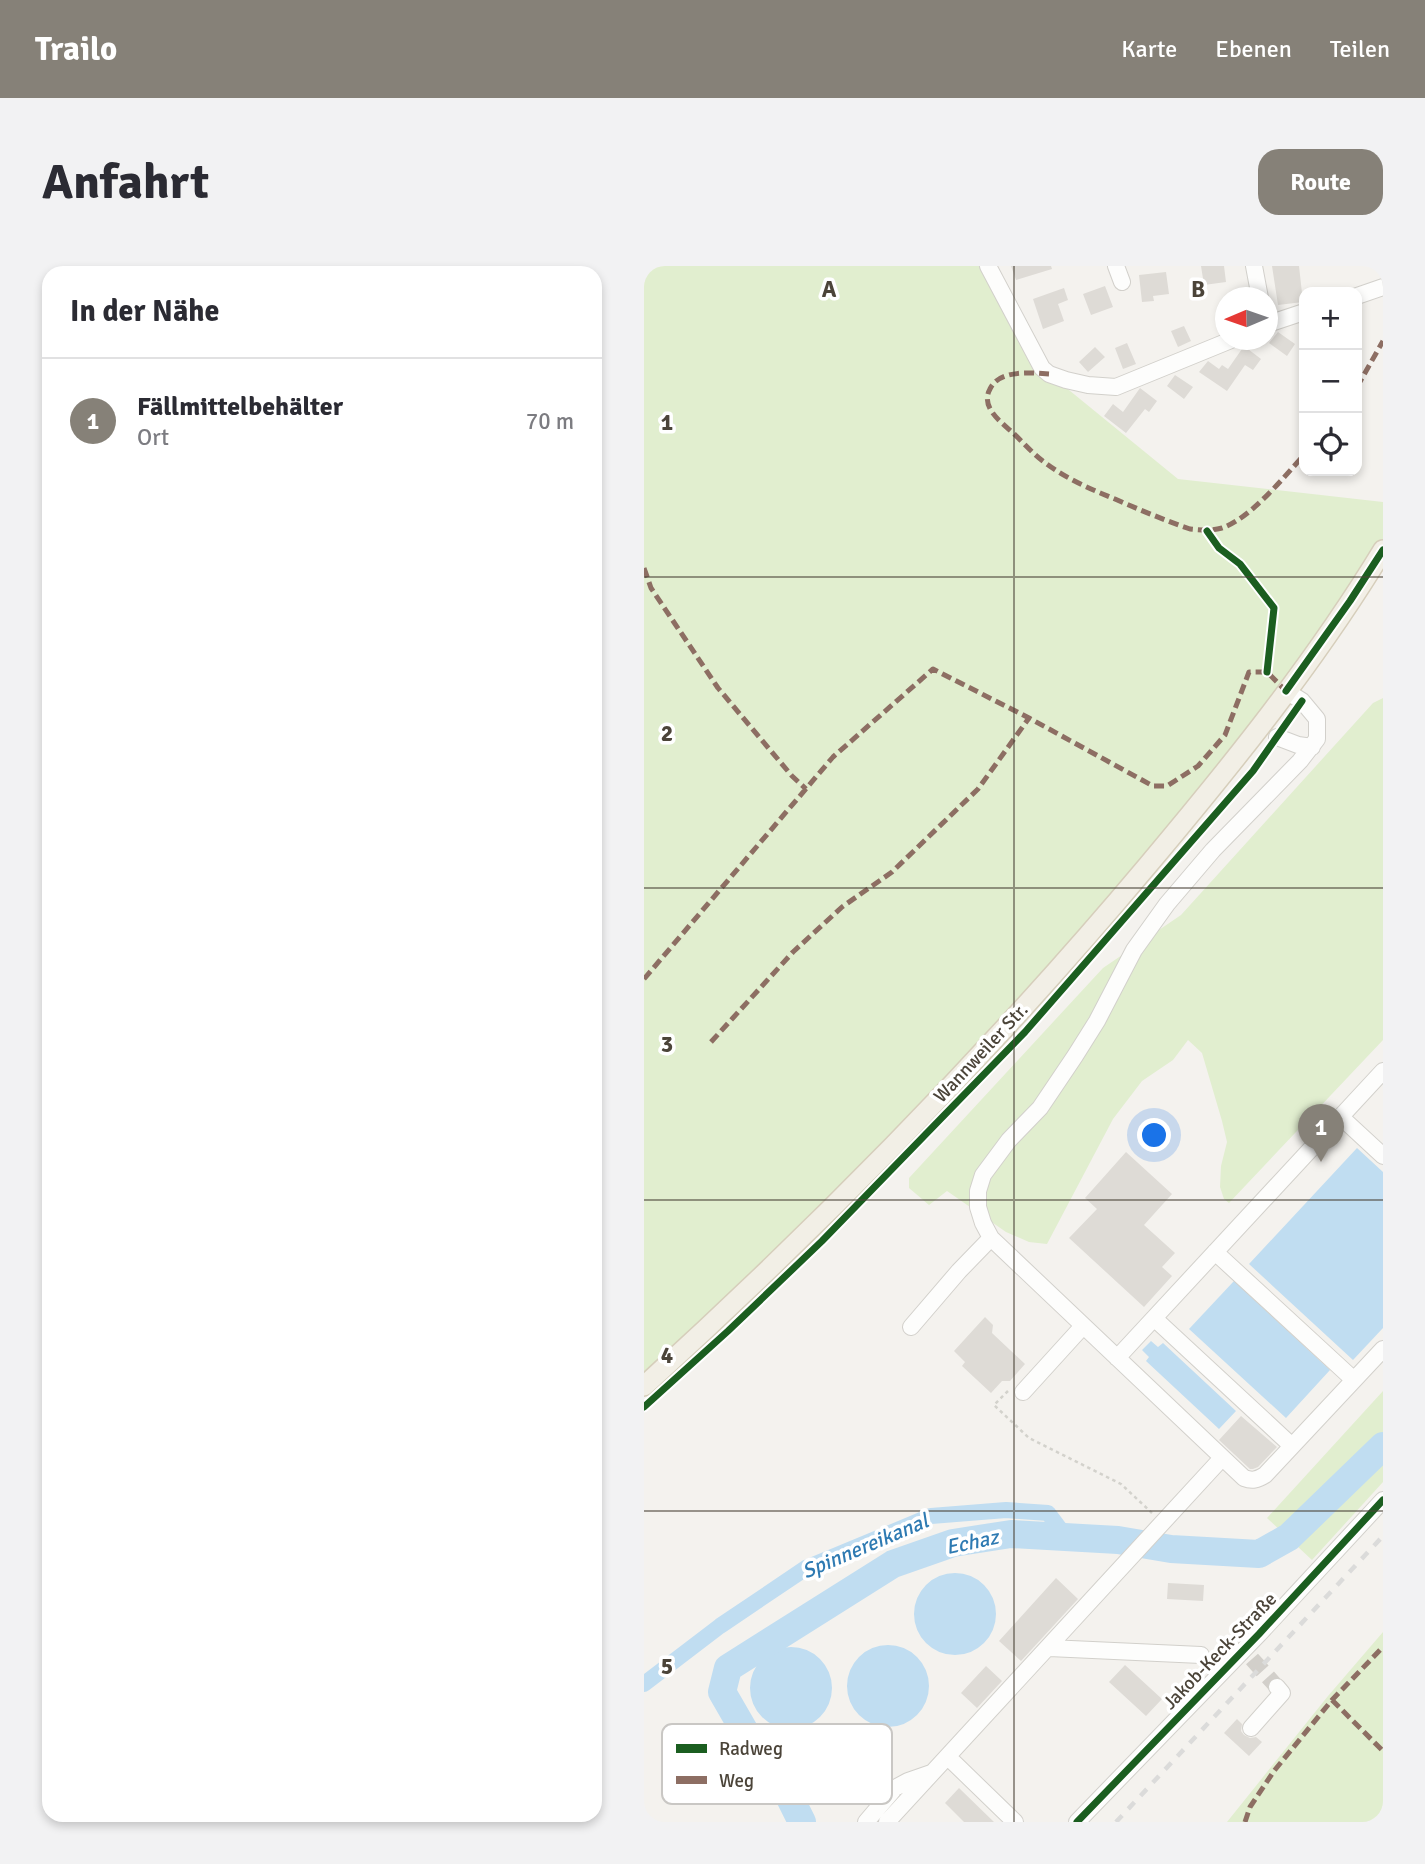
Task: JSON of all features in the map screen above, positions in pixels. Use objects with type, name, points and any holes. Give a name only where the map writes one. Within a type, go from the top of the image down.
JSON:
[{"type":"main road","name":"Wannweiler Str.","points":[[644,1386],[768,1272],[843,1198],[1011,1022],[1080,945],[1211,790],[1286,691],[1383,550]]},
{"type":"street","points":[[988,266],[1042,368],[1049,374],[1088,386],[1116,387],[1215,347]]},
{"type":"street","points":[[1116,266],[1122,282]]},
{"type":"street","points":[[1254,266],[1258,287]]},
{"type":"street","points":[[1362,294],[1383,287]]},
{"type":"street","points":[[1278,321],[1299,314]]},
{"type":"street","points":[[1286,691],[1302,701],[1317,719],[1317,739],[1213,850],[1167,904],[1134,950],[1076,1056],[1040,1108],[1009,1140],[983,1175],[978,1191],[978,1207],[991,1238],[1244,1478],[1251,1480],[1265,1475],[1383,1349]]},
{"type":"street","points":[[1278,737],[1298,746],[1312,747]]},
{"type":"street","points":[[1117,1358],[1383,1072]]},
{"type":"street","points":[[1342,1118],[1383,1156]]},
{"type":"street","points":[[911,1327],[991,1238]]},
{"type":"street","points":[[1215,1252],[1354,1380]]},
{"type":"street","points":[[1155,1319],[1292,1446]]},
{"type":"street","points":[[1023,1392],[1083,1326]]},
{"type":"street","points":[[887,1822],[1222,1458]]},
{"type":"street","name":"Jakob-Keck-Straße","points":[[1077,1822],[1259,1634],[1383,1500]]},
{"type":"street","points":[[1252,1659],[1248,1654],[1259,1641],[1259,1634]]},
{"type":"street","points":[[1049,1648],[1201,1655]]},
{"type":"street","points":[[1251,1728],[1282,1693],[1277,1687]]},
{"type":"street","points":[[948,1757],[1015,1822]]},
{"type":"street","points":[[892,1792],[908,1781],[934,1772]]},
{"type":"street","points":[[866,1822],[881,1804]]},
{"type":"path","points":[[1207,531],[1219,548],[1240,564],[1274,608],[1267,672]]},
{"type":"path","points":[[1023,1392],[1008,1391],[994,1405],[1029,1438],[1121,1484],[1162,1522]]},
{"type":"green space","points":[[644,266],[988,266],[1042,368],[1178,479],[1383,502],[1383,553],[1354,600],[1009,1022],[792,1239],[644,1377]]},
{"type":"green space","points":[[1383,698],[1383,1040],[1229,1203],[1224,1199],[1220,1187],[1221,1166],[1227,1142],[1222,1121],[1202,1053],[1188,1040],[1173,1060],[1142,1081],[1113,1119],[1047,1244],[1029,1242],[1006,1232],[947,1191],[929,1205],[909,1188],[909,1178],[1103,968],[1181,915],[1373,703]]},
{"type":"green space","points":[[1383,1391],[1383,1482],[1312,1560],[1267,1518]]},
{"type":"green space","points":[[1383,1632],[1383,1822],[1227,1822],[1328,1696]]},
{"type":"water","points":[[1357,1148],[1383,1172],[1383,1328],[1353,1360],[1249,1264]]},
{"type":"water","points":[[1234,1281],[1330,1370],[1286,1418],[1189,1329]]},
{"type":"water","points":[[1151,1341],[1158,1347],[1163,1343],[1236,1411],[1219,1429],[1146,1361],[1149,1357],[1142,1350]]},
{"type":"water","points":[[955,1573],[971,1576],[984,1585],[993,1598],[996,1614],[993,1630],[984,1643],[971,1652],[955,1655],[939,1652],[926,1643],[917,1630],[914,1614],[917,1598],[926,1585],[939,1576]]},
{"type":"water","points":[[880,1646],[896,1646],[911,1652],[922,1663],[928,1678],[928,1694],[922,1709],[911,1720],[896,1726],[865,1720],[854,1709],[848,1694],[848,1678],[854,1663],[865,1652]]},
{"type":"water","points":[[791,1647],[807,1650],[825,1665],[831,1680],[829,1704],[820,1717],[810,1724],[772,1724],[762,1717],[753,1704],[750,1688],[753,1672],[762,1659],[775,1650]]},
{"type":"building","points":[[1011,266],[1051,266],[1052,269],[1016,280]]},
{"type":"building","points":[[1201,266],[1224,266],[1226,282],[1204,285]]},
{"type":"building","points":[[1272,266],[1299,266],[1301,287],[1299,287],[1299,302],[1278,305],[1278,287],[1275,287]]},
{"type":"building","points":[[1166,272],[1169,294],[1153,296],[1154,301],[1142,302],[1139,275]]},
{"type":"building","points":[[1105,286],[1113,307],[1091,315],[1083,294]]},
{"type":"building","points":[[1064,288],[1068,300],[1058,304],[1064,321],[1043,329],[1033,299]]},
{"type":"building","points":[[1184,326],[1191,341],[1178,347],[1171,331]]},
{"type":"building","points":[[1278,332],[1295,344],[1287,356],[1278,350]]},
{"type":"building","points":[[1127,343],[1136,364],[1123,369],[1115,348]]},
{"type":"building","points":[[1095,347],[1105,357],[1088,372],[1079,362]]},
{"type":"building","points":[[1241,350],[1249,350],[1261,359],[1253,370],[1245,365],[1227,391],[1199,372],[1208,361],[1219,369],[1222,365],[1228,369]]},
{"type":"building","points":[[1175,375],[1193,387],[1184,399],[1167,386]]},
{"type":"building","points":[[1140,388],[1157,401],[1149,412],[1145,409],[1126,433],[1104,416],[1113,404],[1123,412]]},
{"type":"building","points":[[1126,1152],[1172,1194],[1144,1225],[1175,1253],[1162,1267],[1172,1276],[1144,1307],[1069,1238],[1097,1209],[1085,1198]]},
{"type":"building","points":[[985,1317],[993,1325],[992,1333],[1025,1364],[1010,1381],[1002,1381],[991,1393],[962,1366],[965,1362],[954,1351]]},
{"type":"building","points":[[1241,1416],[1277,1447],[1253,1469],[1219,1440]]},
{"type":"building","points":[[1056,1578],[1078,1599],[1021,1661],[999,1641]]},
{"type":"building","points":[[1168,1583],[1204,1585],[1203,1601],[1167,1599]]},
{"type":"building","points":[[1125,1665],[1162,1699],[1146,1716],[1109,1682]]},
{"type":"building","points":[[986,1666],[1002,1681],[977,1708],[961,1693]]},
{"type":"building","points":[[1237,1719],[1242,1724],[1241,1731],[1244,1735],[1256,1737],[1262,1742],[1249,1756],[1224,1733]]},
{"type":"building","points":[[959,1788],[994,1822],[964,1822],[945,1803]]},
{"type":"waterway","name":"Echaz","points":[[740,1724],[722,1692],[728,1668],[893,1564],[953,1543],[1011,1534],[1118,1540],[1171,1549],[1259,1554],[1289,1537],[1383,1446]]},
{"type":"waterway","name":"Spinnereikanal","points":[[644,1684],[720,1626],[806,1568],[931,1516],[1006,1510],[1048,1513],[1066,1537]]},
{"type":"waterway","name":"Echaz","points":[[793,1804],[802,1822]]},
{"type":"tunnel","points":[[1252,1659],[1277,1687]]},
{"type":"railway","points":[[1116,1822],[1383,1536]]},
{"type":"marked path","points":[[1362,378],[1383,341]]},
{"type":"marked path","points":[[1049,374],[1016,374],[1001,378],[994,383],[988,396],[993,414],[1035,455],[1060,473],[1096,491],[1190,529],[1214,530],[1233,523],[1266,496],[1299,460]]},
{"type":"marked path","points":[[644,568],[651,588],[718,688],[806,789]]},
{"type":"marked path","points":[[644,979],[833,757],[933,669],[1153,786],[1167,786],[1198,766],[1225,735],[1249,672],[1267,672],[1286,691]]},
{"type":"marked path","points":[[711,1042],[793,952],[842,907],[892,872],[978,789],[1029,718]]},
{"type":"marked path","points":[[1245,1822],[1250,1807],[1274,1771],[1332,1700],[1383,1647]]},
{"type":"marked path","points":[[1332,1700],[1383,1751]]},
{"type":"cycle path","points":[[1207,531],[1219,548],[1240,564],[1274,608],[1267,672]]},
{"type":"cycle path","points":[[1286,691],[1383,550]]},
{"type":"cycle path","points":[[644,1407],[822,1241],[1025,1032],[1253,771],[1302,701]]},
{"type":"cycle path","points":[[1077,1822],[1259,1634],[1383,1500]]},
{"type":"place","name":"Fällmittelbehälter","points":[[1321,1162]]}]
